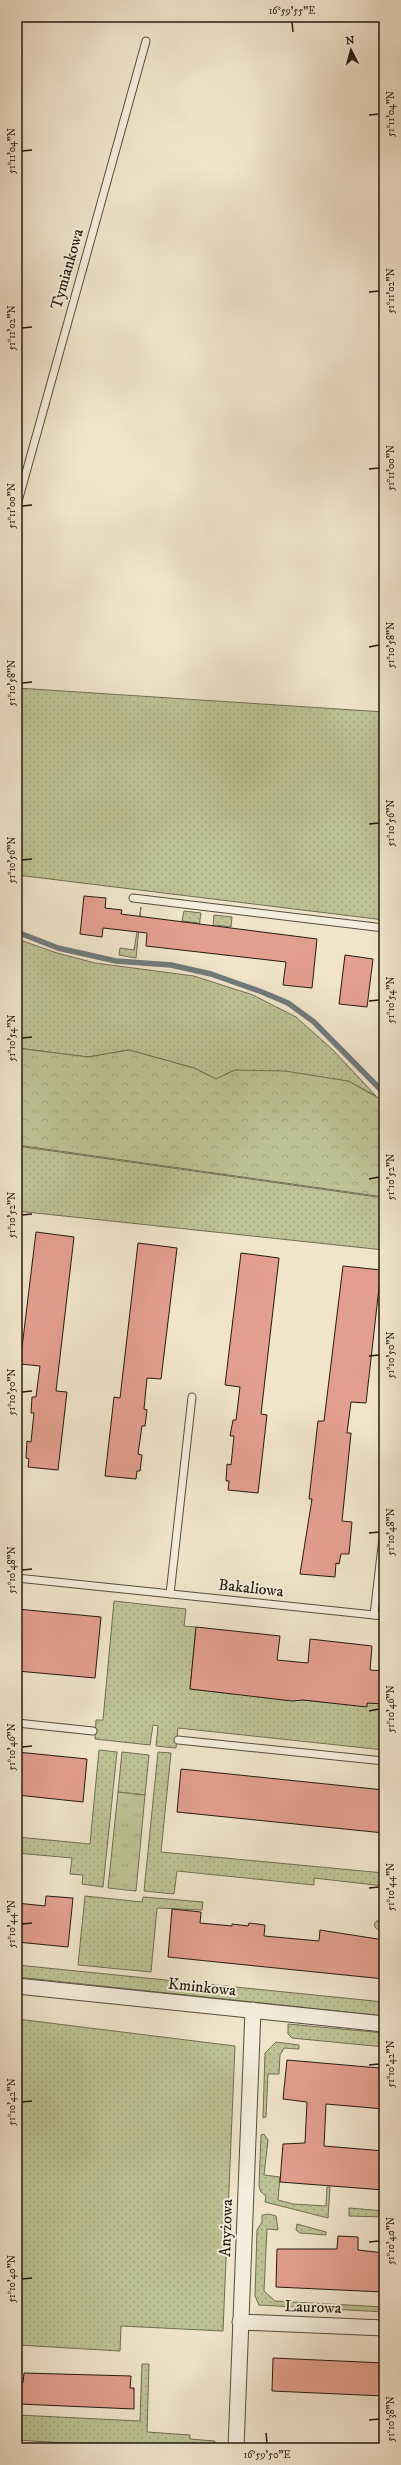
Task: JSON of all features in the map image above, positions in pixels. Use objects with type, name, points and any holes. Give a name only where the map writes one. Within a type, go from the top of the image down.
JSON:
[{"type":"street","name":"Kminkowa","points":[[17,1986],[384,2024]]},
{"type":"street","name":"Anyżowa","points":[[236,2448],[253,2010]]},
{"type":"street","name":"Laurowa","points":[[240,2322],[384,2328]]},
{"type":"lane","name":"Tymiankowa","points":[[17,505],[146,41]]},
{"type":"lane","points":[[133,898],[384,928]]},
{"type":"lane","points":[[170,1594],[192,1397]]},
{"type":"lane","points":[[374,1615],[384,1529]]},
{"type":"lane","name":"Bakaliowa","points":[[17,1578],[384,1616]]},
{"type":"lane","points":[[17,1723],[94,1731]]},
{"type":"lane","points":[[178,1740],[384,1761]]},
{"type":"green space","points":[[17,688],[384,712],[384,920],[17,875]]},
{"type":"green space","points":[[141,907],[136,958],[119,955],[120,948],[134,950]]},
{"type":"green space","points":[[184,911],[201,913],[198,934],[198,923],[182,921]]},
{"type":"green space","points":[[214,915],[232,917],[231,927],[215,925],[212,936]]},
{"type":"green space","points":[[17,939],[57,953],[95,963],[194,976],[253,995],[296,1017],[333,1050],[376,1096],[348,1081],[235,1070],[216,1079],[194,1068],[129,1050],[88,1057],[17,1048]]},
{"type":"green space","points":[[17,1048],[88,1057],[129,1050],[194,1068],[216,1079],[235,1070],[285,1071],[348,1081],[384,1101],[384,1197],[17,1145]]},
{"type":"green space","points":[[17,1146],[384,1198],[384,1250],[17,1211]]},
{"type":"green space","points":[[114,1601],[186,1609],[184,1626],[196,1627],[190,1689],[366,1706],[367,1703],[384,1704],[384,1750],[178,1728],[176,1748],[156,1746],[158,1726],[153,1725],[150,1745],[95,1739],[96,1720],[103,1720]]},
{"type":"green space","points":[[99,1750],[117,1752],[103,1887],[82,1884],[83,1875],[70,1874],[72,1858],[17,1853],[17,1837],[90,1844]]},
{"type":"green space","points":[[122,1752],[149,1755],[145,1795],[118,1792]]},
{"type":"green space","points":[[158,1752],[171,1753],[161,1852],[384,1873],[384,1886],[314,1878],[314,1885],[177,1871],[174,1894],[144,1891]]},
{"type":"green space","points":[[118,1792],[145,1795],[136,1891],[108,1888]]},
{"type":"green space","points":[[85,1896],[142,1902],[143,1897],[203,1902],[202,1910],[157,1908],[151,1972],[78,1965]]},
{"type":"green space","points":[[379,1920],[384,1925],[379,1930],[374,1925]]},
{"type":"green space","points":[[17,1965],[384,2002],[384,2016],[17,1977]]},
{"type":"green space","points":[[17,2019],[235,2046],[223,2331],[121,2326],[120,2351],[17,2345]]},
{"type":"green space","points":[[288,2024],[384,2033],[384,2047],[292,2038],[288,2034]]},
{"type":"green space","points":[[276,2042],[299,2045],[299,2049],[284,2048],[280,2055],[279,2074],[268,2074],[266,2117],[263,2118],[265,2053]]},
{"type":"green space","points":[[264,2134],[268,2140],[264,2175],[280,2177],[278,2200],[293,2204],[326,2206],[327,2187],[330,2187],[328,2218],[265,2202],[266,2196],[261,2192],[259,2186],[261,2135]]},
{"type":"green space","points":[[349,2208],[384,2211],[384,2217],[349,2216]]},
{"type":"green space","points":[[269,2214],[276,2216],[278,2230],[267,2229],[264,2291],[275,2301],[384,2307],[384,2312],[259,2305],[255,2296],[257,2230],[262,2222],[262,2215]]},
{"type":"green space","points":[[297,2224],[326,2232],[326,2235],[300,2233],[296,2230]]},
{"type":"green space","points":[[142,2364],[149,2364],[147,2432],[190,2435],[190,2439],[215,2441],[214,2448],[125,2447],[17,2440],[17,2415],[140,2421]]},
{"type":"building","points":[[84,896],[106,898],[105,908],[122,910],[121,914],[317,939],[312,988],[283,985],[286,962],[146,946],[147,933],[103,928],[102,937],[80,934]]},
{"type":"building","points":[[345,955],[373,959],[367,1007],[339,1004]]},
{"type":"building","points":[[36,1232],[74,1237],[56,1391],[67,1392],[58,1470],[28,1467],[29,1459],[26,1458],[27,1441],[31,1442],[34,1413],[31,1413],[32,1397],[36,1397],[40,1366],[20,1364]]},
{"type":"building","points":[[138,1243],[177,1248],[161,1379],[147,1378],[144,1409],[147,1410],[145,1426],[142,1426],[138,1454],[142,1455],[140,1471],[137,1471],[136,1479],[105,1476],[114,1397],[120,1398]]},
{"type":"building","points":[[241,1253],[279,1258],[261,1414],[267,1415],[258,1493],[228,1490],[229,1481],[226,1481],[227,1464],[231,1465],[234,1436],[230,1436],[233,1420],[236,1420],[240,1387],[225,1385]]},
{"type":"building","points":[[343,1266],[381,1270],[366,1403],[351,1402],[347,1433],[351,1433],[342,1521],[352,1522],[349,1554],[341,1554],[339,1564],[336,1563],[335,1577],[300,1574],[312,1499],[309,1499],[318,1421],[324,1421]]},
{"type":"building","points":[[17,1609],[101,1617],[95,1678],[17,1671]]},
{"type":"building","points":[[196,1627],[280,1636],[277,1660],[308,1663],[310,1639],[372,1646],[370,1670],[384,1671],[384,1704],[367,1703],[367,1707],[303,1700],[292,1701],[190,1689]]},
{"type":"building","points":[[17,1752],[87,1759],[83,1802],[17,1795]]},
{"type":"building","points":[[181,1769],[384,1790],[384,1833],[177,1812]]},
{"type":"building","points":[[46,1896],[73,1898],[68,1947],[17,1942],[17,1903],[45,1906]]},
{"type":"building","points":[[172,1909],[201,1912],[200,1923],[232,1926],[232,1924],[248,1926],[249,1923],[265,1925],[264,1936],[319,1941],[320,1930],[384,1940],[384,1979],[168,1957]]},
{"type":"building","points":[[287,2060],[379,2068],[379,2070],[384,2071],[384,2109],[326,2104],[324,2146],[384,2151],[384,2190],[280,2182],[283,2144],[305,2143],[307,2102],[283,2099]]},
{"type":"building","points":[[338,2236],[358,2237],[358,2250],[384,2253],[383,2292],[276,2287],[277,2249],[337,2249]]},
{"type":"building","points":[[273,2358],[384,2363],[384,2396],[272,2391]]},
{"type":"building","points":[[24,2373],[131,2376],[130,2388],[134,2388],[134,2409],[19,2404],[19,2383],[23,2383]]},
{"type":"waterway","points":[[17,932],[58,948],[116,961],[171,965],[211,974],[288,1003],[314,1022],[384,1093]]}]
